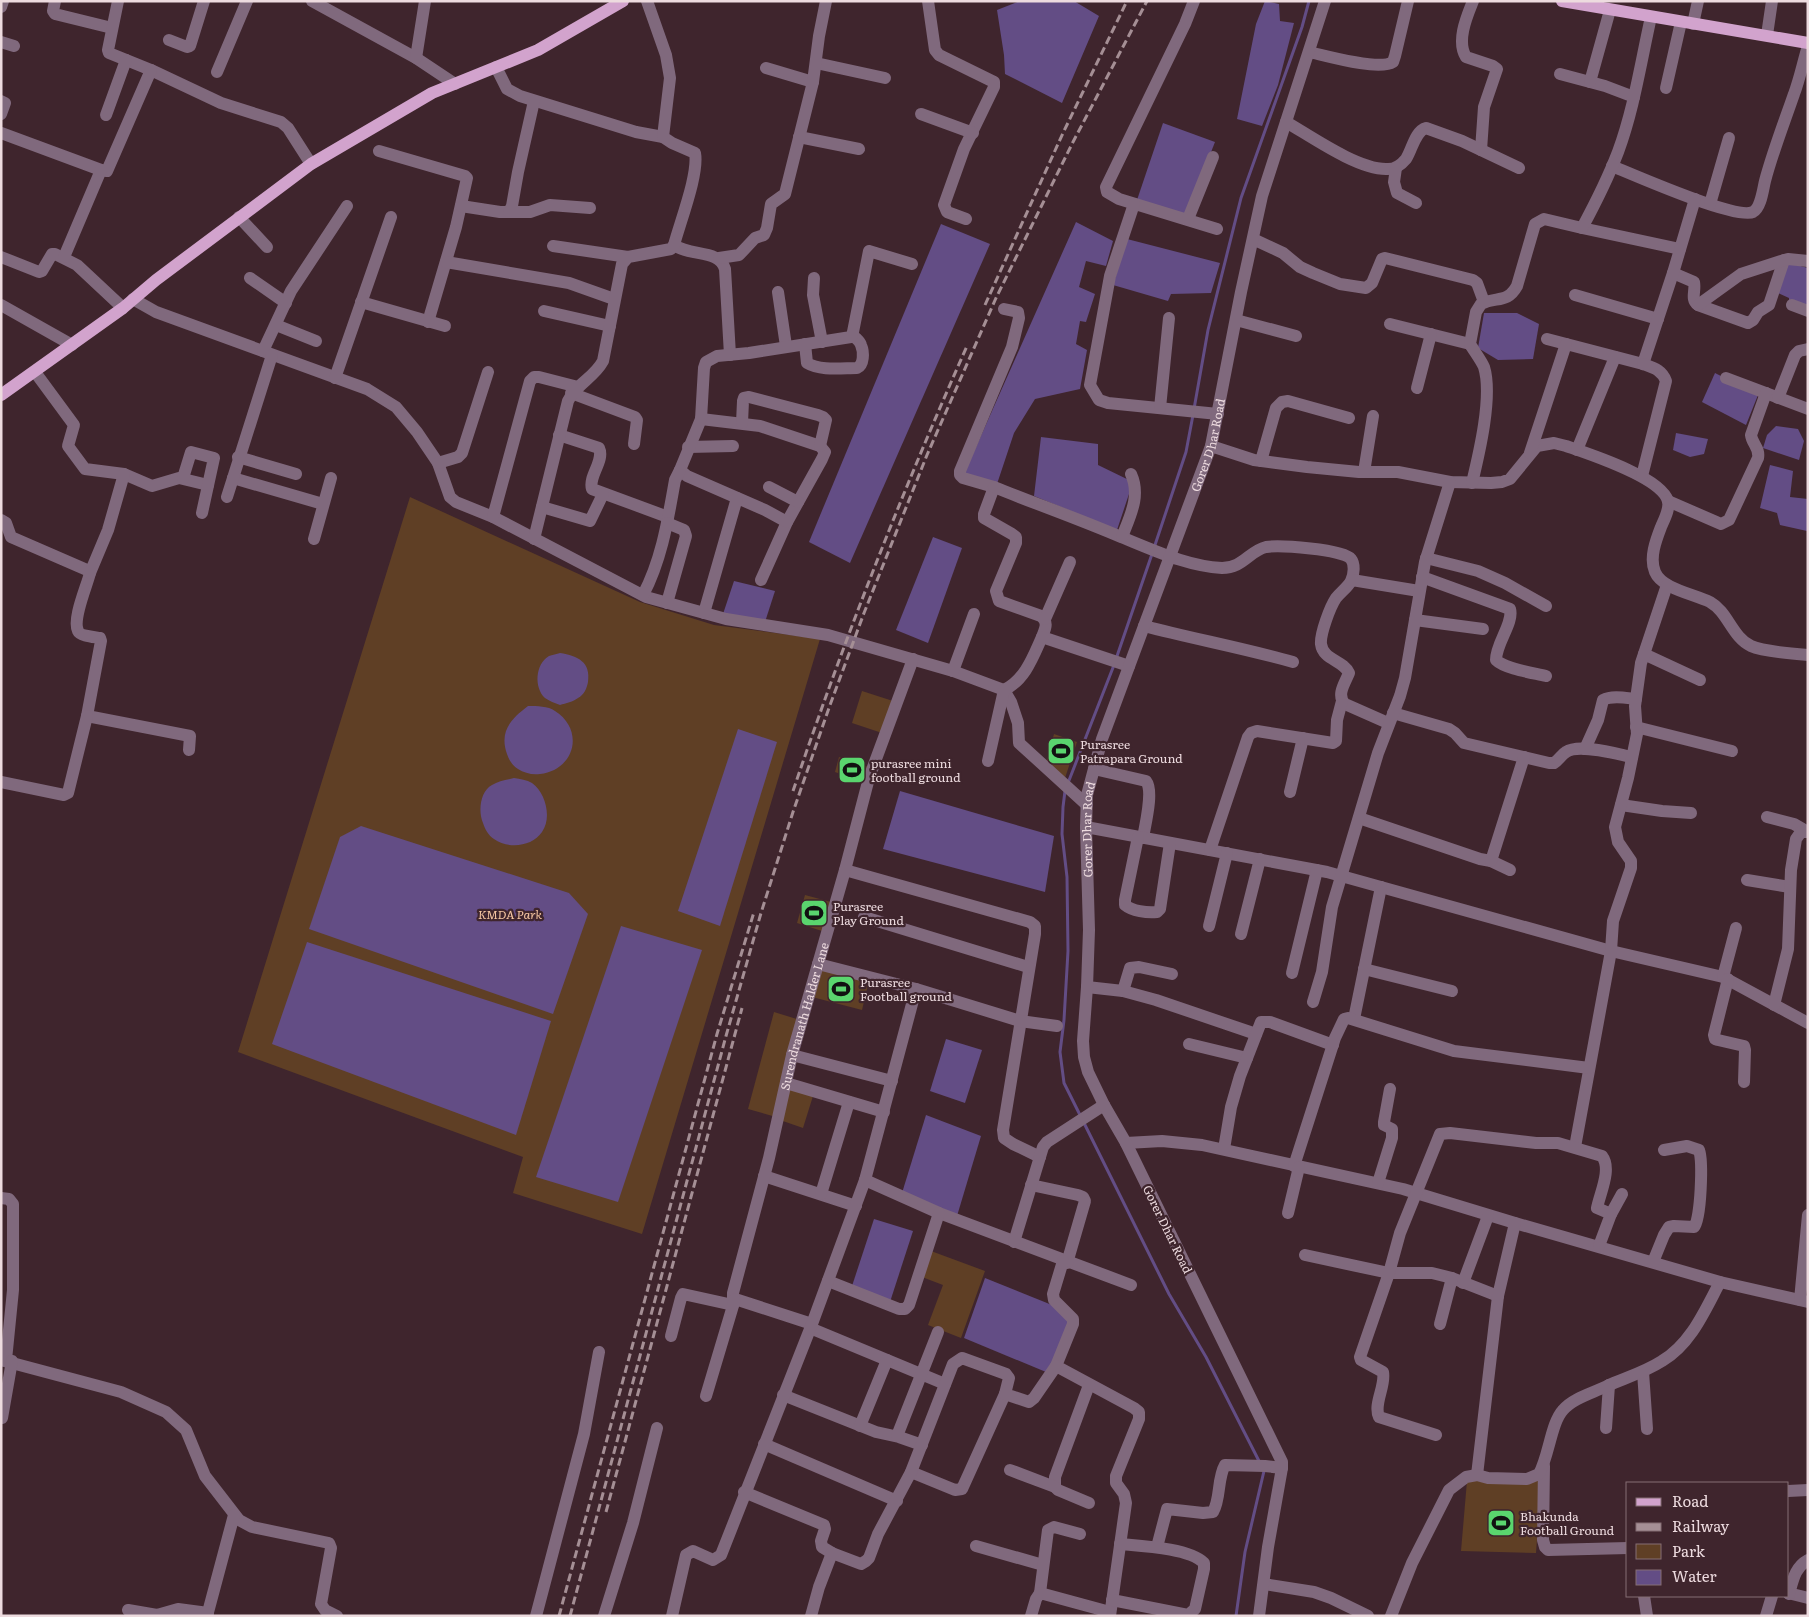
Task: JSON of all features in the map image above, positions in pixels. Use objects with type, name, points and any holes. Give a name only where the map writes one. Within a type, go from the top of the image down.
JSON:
[{"type":"main road","points":[[1562,1],[1605,6],[1651,17],[1767,35],[1808,44]]},
{"type":"main road","points":[[1,395],[72,346],[128,304],[156,280],[311,164],[432,92],[538,50],[616,3]]},
{"type":"street","points":[[1,7],[3,1]]},
{"type":"street","points":[[55,1],[53,11],[55,14],[112,28]]},
{"type":"street","points":[[118,1],[108,52],[221,103],[281,122],[288,128],[311,164]]},
{"type":"street","points":[[169,40],[187,47],[190,46],[204,1]]},
{"type":"street","points":[[217,72],[247,1]]},
{"type":"street","points":[[312,1],[416,58],[455,84]]},
{"type":"street","points":[[416,58],[425,1]]},
{"type":"street","points":[[647,1],[666,55],[670,78],[664,137]]},
{"type":"street","points":[[674,245],[685,251],[719,258],[739,255],[751,241],[765,233],[770,204],[785,194],[813,82],[826,1]]},
{"type":"street","points":[[928,1],[935,50],[939,55],[994,82],[994,87],[956,167],[944,205],[944,209],[947,212],[966,219]]},
{"type":"street","points":[[1194,1],[1185,24],[1106,187],[1107,192],[1112,196],[1217,229]]},
{"type":"street","name":"Gorer Dhar Road","points":[[1259,1616],[1268,1547],[1282,1468],[1280,1454],[1126,1142],[1104,1105],[1088,1072],[1084,1057],[1083,1041],[1089,930],[1087,795],[1120,663],[1144,626],[1211,446],[1262,196],[1325,1]]},
{"type":"street","points":[[1309,52],[1364,63],[1389,64],[1393,62],[1408,1]]},
{"type":"street","points":[[1473,1],[1464,27],[1463,52],[1466,56],[1496,67],[1484,107],[1481,150]]},
{"type":"street","points":[[1666,88],[1687,23],[1698,1]]},
{"type":"street","points":[[1767,35],[1772,1]]},
{"type":"street","points":[[1590,82],[1605,6]]},
{"type":"street","points":[[1582,228],[1597,200],[1618,151],[1634,96],[1651,17]]},
{"type":"street","points":[[1,42],[14,46]]},
{"type":"street","points":[[1612,166],[1710,204],[1740,213],[1753,212],[1756,209],[1795,92],[1808,44]]},
{"type":"street","points":[[106,115],[126,60]]},
{"type":"street","points":[[816,63],[885,78]]},
{"type":"street","points":[[496,67],[507,89],[520,96],[636,132],[664,137],[672,143],[695,153],[696,160],[674,245],[671,249],[628,257],[553,246]]},
{"type":"street","points":[[766,68],[813,82]]},
{"type":"street","points":[[1,133],[101,170],[108,170],[151,70]]},
{"type":"street","points":[[1560,74],[1634,96]]},
{"type":"street","points":[[1,101],[5,103],[1,114]]},
{"type":"street","points":[[509,212],[512,206],[534,101]]},
{"type":"street","points":[[921,114],[972,132]]},
{"type":"street","points":[[1286,122],[1354,160],[1376,168],[1388,170],[1402,164],[1409,155],[1419,132],[1422,129],[1430,129],[1518,168]]},
{"type":"street","points":[[799,137],[859,149]]},
{"type":"street","points":[[1710,204],[1729,138]]},
{"type":"street","points":[[379,151],[465,176],[467,180],[456,227],[428,322]]},
{"type":"street","points":[[1188,219],[1213,157]]},
{"type":"street","points":[[1396,168],[1394,182],[1397,192],[1416,203]]},
{"type":"street","points":[[64,257],[101,170]]},
{"type":"street","points":[[1643,364],[1673,274],[1695,199]]},
{"type":"street","points":[[1134,204],[1106,291],[1090,386],[1099,400],[1108,403],[1218,414]]},
{"type":"street","points":[[461,206],[509,212],[530,212],[550,205],[590,208]]},
{"type":"street","points":[[227,497],[276,325],[294,286],[347,206]]},
{"type":"street","points":[[239,217],[267,247]]},
{"type":"street","points":[[335,378],[391,217]]},
{"type":"street","points":[[1472,483],[1486,416],[1484,367],[1470,344],[1476,312],[1484,302],[1506,298],[1513,293],[1517,286],[1536,224],[1544,219],[1680,249]]},
{"type":"street","points":[[1253,239],[1283,253],[1300,267],[1340,284],[1366,288],[1372,283],[1382,259],[1385,258],[1473,280],[1477,283],[1484,302]]},
{"type":"street","points":[[805,344],[807,363],[809,365],[816,367],[857,368],[861,366],[862,347],[853,335],[869,251],[912,264]]},
{"type":"street","points":[[1,256],[39,272],[42,271],[52,254],[64,257],[128,304],[156,312],[366,389],[396,407],[417,432],[438,463],[450,497],[456,502],[493,517],[643,595],[726,619],[828,635],[953,671],[1004,690],[1011,702],[1018,723],[1019,744],[1087,805]]},
{"type":"street","points":[[534,539],[568,400],[575,390],[598,371],[603,361],[622,264],[628,257]]},
{"type":"street","points":[[719,258],[723,262],[725,269],[730,355]]},
{"type":"street","points":[[1673,274],[1694,282],[1693,298],[1694,303],[1698,306],[1742,321],[1751,322],[1758,312],[1769,305],[1784,260]]},
{"type":"street","points":[[1698,306],[1741,274],[1784,260],[1808,261]]},
{"type":"street","points":[[446,262],[569,283],[614,299]]},
{"type":"street","points":[[250,278],[286,303]]},
{"type":"street","points":[[814,278],[813,295],[822,342]]},
{"type":"street","points":[[778,292],[786,346]]},
{"type":"street","points":[[1576,295],[1658,319]]},
{"type":"street","points":[[361,302],[445,326]]},
{"type":"street","points":[[1792,304],[1808,311]]},
{"type":"street","points":[[1,305],[72,346]]},
{"type":"street","points":[[1004,308],[1018,312],[1019,318],[1012,347],[960,471],[960,475],[963,478],[994,487],[1122,537],[1170,558],[1199,564],[1229,568],[1240,564],[1266,547],[1323,550],[1337,552],[1350,557],[1353,563],[1352,580],[1336,598],[1330,609],[1321,639],[1321,646],[1325,654],[1346,667],[1349,673],[1340,695],[1345,704],[1390,718],[1449,730],[1455,733],[1464,743],[1554,763],[1565,752],[1571,750],[1585,749],[1632,757]]},
{"type":"street","points":[[544,311],[610,326]]},
{"type":"street","points":[[1160,408],[1169,318]]},
{"type":"street","points":[[1236,320],[1296,336]]},
{"type":"street","points":[[1390,324],[1470,344]]},
{"type":"street","points":[[276,325],[316,341]]},
{"type":"street","points":[[1417,388],[1431,334]]},
{"type":"street","points":[[643,595],[653,574],[668,520],[675,480],[701,419],[706,362],[717,356],[848,338],[853,335]]},
{"type":"street","points":[[1547,339],[1643,364],[1657,369],[1664,374],[1666,381],[1642,476]]},
{"type":"street","points":[[1530,453],[1566,344]]},
{"type":"street","points":[[1211,446],[1261,461],[1364,472],[1398,472],[1450,482],[1472,483],[1502,482],[1510,479],[1537,446],[1554,443],[1577,450],[1642,476],[1660,490],[1668,501],[1721,524],[1729,520],[1758,458],[1758,450],[1751,436],[1795,355],[1799,351],[1808,349]]},
{"type":"street","points":[[1577,450],[1615,357]]},
{"type":"street","points":[[35,372],[74,425],[68,446],[82,467],[92,471],[124,474],[152,486],[183,478],[210,481],[232,480],[323,504]]},
{"type":"street","points":[[438,463],[458,457],[462,453],[488,372]]},
{"type":"street","points":[[493,517],[530,381],[534,377],[539,377],[575,390],[635,417],[637,420],[634,444]]},
{"type":"street","points":[[1726,378],[1808,410]]},
{"type":"street","points":[[742,423],[743,401],[744,398],[749,397],[818,415],[826,420],[820,446]]},
{"type":"street","points":[[1261,461],[1276,408],[1282,402],[1288,401],[1349,418]]},
{"type":"street","points":[[1364,472],[1373,416]]},
{"type":"street","points":[[701,419],[760,426],[820,446],[823,449],[824,456],[787,522],[761,580]]},
{"type":"street","points":[[559,436],[599,448],[601,456],[591,487],[603,494],[668,520],[684,530],[686,536],[667,602]]},
{"type":"street","points":[[688,447],[733,446]]},
{"type":"street","points":[[183,478],[192,452],[214,458],[202,513]]},
{"type":"street","points":[[238,457],[296,474]]},
{"type":"street","points":[[680,470],[686,476],[787,522]]},
{"type":"street","points":[[1,782],[64,795],[68,793],[87,716],[101,641],[100,638],[80,633],[78,630],[78,610],[90,573],[108,530],[124,474]]},
{"type":"street","points":[[1122,537],[1134,504],[1136,486],[1131,474]]},
{"type":"street","points":[[314,539],[331,478]]},
{"type":"street","points":[[1312,1002],[1322,972],[1332,907],[1390,718],[1400,696],[1405,678],[1426,558],[1450,482]]},
{"type":"street","points":[[769,487],[798,502]]},
{"type":"street","points":[[994,487],[984,518],[1016,538],[1016,543],[996,591],[996,597],[999,602],[1045,619]]},
{"type":"street","points":[[542,507],[590,521],[603,494]]},
{"type":"street","points":[[704,613],[737,498]]},
{"type":"street","points":[[1668,501],[1668,509],[1655,544],[1653,560],[1658,578],[1667,585],[1712,603],[1727,618],[1740,638],[1752,647],[1808,655]]},
{"type":"street","points":[[1,520],[6,523],[11,537],[90,573]]},
{"type":"street","points":[[1426,558],[1505,582],[1546,606]]},
{"type":"street","points":[[988,761],[1004,690],[1023,674],[1042,637],[1046,624],[1045,619],[1070,562]]},
{"type":"street","points":[[1422,578],[1510,609],[1510,617],[1496,660],[1508,666],[1546,676]]},
{"type":"street","points":[[1352,580],[1420,591]]},
{"type":"street","points":[[1575,1147],[1611,951],[1612,922],[1631,868],[1631,861],[1618,842],[1616,827],[1632,757],[1636,727],[1636,699],[1641,664],[1667,585]]},
{"type":"street","points":[[953,671],[974,614]]},
{"type":"street","points":[[1415,620],[1483,629]]},
{"type":"street","points":[[1144,626],[1197,640],[1221,643],[1292,662]]},
{"type":"street","points":[[1042,637],[1120,663]]},
{"type":"street","points":[[1644,654],[1700,680]]},
{"type":"street","name":"Surendranath Halder Lane","points":[[706,1396],[734,1302],[733,1293],[764,1176],[792,1055],[846,870],[869,778],[913,659]]},
{"type":"street","points":[[1585,749],[1598,720],[1603,700],[1612,697],[1636,699]]},
{"type":"street","points":[[1210,850],[1248,737],[1251,733],[1257,731],[1332,743],[1336,741],[1336,720],[1342,701]]},
{"type":"street","points":[[87,716],[190,736],[189,750]]},
{"type":"street","points":[[1636,727],[1732,751]]},
{"type":"street","points":[[1290,792],[1303,738]]},
{"type":"street","points":[[1491,861],[1524,757]]},
{"type":"street","points":[[1094,769],[1146,781],[1148,784],[1149,796],[1125,905],[1132,909],[1153,913],[1160,909],[1170,843]]},
{"type":"street","points":[[1621,805],[1691,813]]},
{"type":"street","points":[[1767,817],[1799,826],[1807,831]]},
{"type":"street","points":[[1359,818],[1480,859],[1491,861],[1510,870]]},
{"type":"street","points":[[1086,827],[1317,870],[1611,951],[1726,978],[1808,1023]]},
{"type":"street","points":[[1774,1005],[1788,949],[1791,870],[1796,839],[1801,832],[1807,831]]},
{"type":"street","points":[[1209,926],[1227,853]]},
{"type":"street","points":[[1241,934],[1260,859]]},
{"type":"street","points":[[846,870],[1030,922],[1035,926],[1002,1130],[1004,1138],[1040,1157]]},
{"type":"street","points":[[1292,973],[1317,870]]},
{"type":"street","points":[[1747,880],[1790,887]]},
{"type":"street","points":[[1354,1019],[1381,887]]},
{"type":"street","points":[[864,917],[1028,967]]},
{"type":"street","points":[[1736,928],[1714,1035],[1715,1039],[1744,1046],[1744,1082]]},
{"type":"street","points":[[818,964],[916,989],[1020,1020],[1057,1026]]},
{"type":"street","points":[[1123,991],[1130,968],[1139,967],[1172,974]]},
{"type":"street","points":[[1364,969],[1452,990]]},
{"type":"street","points":[[1087,987],[1123,991],[1156,1000],[1256,1034]]},
{"type":"street","points":[[672,1616],[686,1555],[693,1551],[713,1560],[720,1555],[811,1326],[866,1180],[916,989]]},
{"type":"street","points":[[1288,1213],[1296,1167],[1333,1045],[1344,1019],[1354,1019],[1454,1051],[1589,1068]]},
{"type":"street","points":[[1224,1149],[1231,1107],[1259,1026],[1265,1021],[1333,1045]]},
{"type":"street","points":[[1189,1044],[1247,1058]]},
{"type":"street","points":[[792,1055],[892,1081]]},
{"type":"street","points":[[786,1083],[884,1112]]},
{"type":"street","points":[[1378,1184],[1392,1138],[1392,1129],[1384,1125],[1390,1089]]},
{"type":"street","points":[[821,1194],[849,1102]]},
{"type":"street","points":[[1014,1242],[1043,1148],[1047,1142],[1104,1105]]},
{"type":"street","points":[[1436,1435],[1379,1417],[1377,1411],[1383,1372],[1361,1360],[1362,1350],[1389,1273],[1400,1233],[1440,1134],[1450,1133],[1536,1143],[1558,1143],[1602,1156],[1606,1171],[1597,1208],[1611,1214]]},
{"type":"street","points":[[1126,1142],[1162,1141],[1224,1149],[1296,1167],[1416,1192],[1515,1224],[1720,1282],[1804,1301],[1808,1215]]},
{"type":"street","points":[[1653,1262],[1666,1230],[1674,1226],[1694,1227],[1698,1215],[1701,1170],[1699,1150],[1687,1146],[1664,1150]]},
{"type":"street","points":[[764,1176],[856,1206]]},
{"type":"street","points":[[866,1180],[939,1213],[1065,1262],[1131,1285]]},
{"type":"street","points":[[1005,1394],[1029,1402],[1034,1398],[1056,1366],[1073,1324],[1073,1319],[1054,1300],[1053,1294],[1085,1201],[1083,1197],[1031,1185]]},
{"type":"street","points":[[1598,1246],[1611,1214],[1622,1194]]},
{"type":"street","points":[[1,1198],[11,1200],[13,1204],[7,1245],[13,1290],[2,1418]]},
{"type":"street","points":[[828,1281],[899,1309],[905,1309],[909,1305],[939,1213]]},
{"type":"street","points":[[1440,1324],[1457,1280],[1488,1216]]},
{"type":"street","points":[[1477,1476],[1498,1296],[1515,1224]]},
{"type":"street","points":[[1306,1255],[1389,1273],[1432,1273],[1457,1280],[1498,1296]]},
{"type":"street","points":[[1396,1613],[1412,1563],[1449,1490],[1466,1477],[1527,1479],[1540,1474],[1544,1466],[1556,1420],[1562,1410],[1583,1397],[1663,1361],[1683,1344],[1720,1282]]},
{"type":"street","points":[[671,1336],[681,1298],[684,1294],[734,1302],[811,1326],[945,1384]]},
{"type":"street","points":[[897,1436],[938,1332]]},
{"type":"street","points":[[536,1616],[584,1434],[599,1352]]},
{"type":"street","points":[[744,1492],[824,1525],[826,1529],[821,1541],[822,1547],[832,1553],[861,1564],[866,1562],[911,1472],[953,1364],[962,1358],[1006,1374],[1009,1378],[1005,1394],[962,1489],[956,1490],[911,1472]]},
{"type":"street","points":[[6,1360],[120,1392],[166,1412],[186,1430],[205,1476],[239,1520],[252,1527],[329,1543],[331,1548],[321,1604],[325,1610],[337,1616]]},
{"type":"street","points":[[860,1426],[887,1360]]},
{"type":"street","points":[[1056,1366],[1139,1412],[1139,1420],[1116,1476],[1116,1483],[1124,1494],[1126,1503],[1111,1609]]},
{"type":"street","points":[[1642,1372],[1647,1429]]},
{"type":"street","points":[[1055,1487],[1055,1477],[1089,1384]]},
{"type":"street","points":[[1606,1428],[1609,1385]]},
{"type":"street","points":[[783,1395],[876,1432],[897,1436],[922,1445]]},
{"type":"street","points":[[604,1616],[633,1523],[657,1428]]},
{"type":"street","points":[[764,1444],[897,1500]]},
{"type":"street","points":[[1157,1547],[1167,1509],[1203,1513],[1213,1512],[1224,1467],[1229,1464],[1282,1468]]},
{"type":"street","points":[[1544,1466],[1543,1540],[1545,1547],[1548,1550],[1626,1548]]},
{"type":"street","points":[[1010,1470],[1055,1487],[1062,1492],[1089,1503]]},
{"type":"street","points":[[1789,1491],[1808,1490]]},
{"type":"street","points":[[128,1610],[160,1615],[178,1609],[186,1613],[207,1614],[234,1515]]},
{"type":"street","points":[[1030,1616],[1040,1593],[1048,1530],[1054,1526],[1080,1534]]},
{"type":"street","points":[[1040,1593],[1111,1609],[1188,1615],[1195,1609],[1204,1563],[1199,1558],[1157,1547],[1120,1544]]},
{"type":"street","points":[[976,1546],[1043,1565]]},
{"type":"street","points":[[811,1616],[819,1586],[832,1553]]},
{"type":"street","points":[[1808,1560],[1800,1564],[1797,1569],[1789,1593],[1808,1598]]},
{"type":"street","points":[[1264,1584],[1314,1592],[1368,1616]]},
{"type":"street","points":[[1644,1597],[1647,1616]]},
{"type":"street","points":[[1766,1616],[1772,1597]]},
{"type":"green space","name":"KMDA Park","points":[[410,497],[640,602],[714,625],[820,639],[642,1234],[513,1193],[523,1157],[238,1052]]},
{"type":"green space","points":[[862,691],[893,701],[882,733],[852,723]]},
{"type":"green space","name":"Purasree Patrapara Ground","points":[[1054,734],[1077,742],[1064,781],[1046,763]]},
{"type":"green space","name":"purasree mini football ground","points":[[839,757],[869,767],[864,782],[835,772]]},
{"type":"green space","name":"Purasree Play Ground","points":[[805,895],[831,902],[822,931],[797,923]]},
{"type":"green space","name":"Purasree Football ground","points":[[820,968],[869,981],[862,1010],[812,997]]},
{"type":"green space","points":[[774,1012],[800,1020],[776,1117],[748,1109]]},
{"type":"green space","points":[[787,1088],[813,1096],[803,1128],[780,1120]]},
{"type":"green space","points":[[931,1251],[985,1271],[961,1338],[928,1325],[943,1285],[922,1277]]},
{"type":"green space","name":"Bhakunda Football Ground","points":[[1534,1475],[1541,1484],[1536,1553],[1461,1551],[1467,1481]]},
{"type":"water","points":[[1020,1],[1074,1],[1099,16],[1062,103],[1005,74],[997,10]]},
{"type":"water","points":[[1265,1],[1279,4],[1280,21],[1294,23],[1278,85],[1262,126],[1237,119],[1256,24]]},
{"type":"water","points":[[1163,123],[1215,142],[1186,216],[1137,200]]},
{"type":"water","points":[[1076,222],[1113,241],[1106,266],[1086,261],[1079,287],[1095,294],[1086,322],[1080,321],[1076,344],[1087,350],[1080,389],[1035,399],[1014,433],[997,484],[964,474]]},
{"type":"water","points":[[941,224],[990,244],[850,563],[809,542]]},
{"type":"water","points":[[1127,239],[1220,263],[1211,293],[1171,294],[1168,301],[1113,285]]},
{"type":"water","points":[[1785,262],[1808,268],[1808,311],[1789,306],[1789,298],[1776,292]]},
{"type":"water","points":[[1484,313],[1517,313],[1539,324],[1533,359],[1498,360],[1478,348]]},
{"type":"water","points":[[1715,373],[1758,395],[1746,425],[1702,402]]},
{"type":"water","points":[[1776,426],[1798,429],[1804,441],[1799,460],[1763,448],[1767,435]]},
{"type":"water","points":[[1676,433],[1708,439],[1704,454],[1690,457],[1673,450]]},
{"type":"water","points":[[1041,437],[1098,444],[1098,465],[1133,482],[1117,530],[1034,496]]},
{"type":"water","points":[[1770,465],[1793,471],[1790,497],[1808,499],[1807,531],[1780,525],[1777,513],[1760,508]]},
{"type":"water","points":[[933,537],[962,548],[928,643],[896,630]]},
{"type":"water","points":[[734,581],[775,591],[765,622],[723,614]]},
{"type":"water","points":[[560,653],[582,661],[587,669],[588,682],[582,695],[560,705],[541,694],[538,676],[544,660],[549,656]]},
{"type":"water","points":[[528,706],[552,709],[564,719],[570,728],[573,738],[572,748],[568,757],[552,771],[540,774],[525,773],[514,766],[508,756],[505,739],[508,726]]},
{"type":"water","points":[[738,729],[777,742],[720,926],[678,911]]},
{"type":"water","points":[[514,778],[528,781],[537,787],[544,799],[547,813],[545,826],[538,837],[520,845],[506,844],[490,836],[481,818],[480,808],[488,788],[497,782]]},
{"type":"water","points":[[900,791],[1054,836],[1045,892],[883,849]]},
{"type":"water","points":[[361,826],[569,893],[588,914],[553,1014],[309,929],[340,837]]},
{"type":"water","points":[[621,926],[702,950],[618,1202],[536,1177]]},
{"type":"water","points":[[307,942],[551,1021],[516,1135],[272,1044]]},
{"type":"water","points":[[946,1039],[982,1050],[965,1103],[930,1091]]},
{"type":"water","points":[[926,1115],[981,1136],[957,1216],[902,1193]]},
{"type":"water","points":[[874,1219],[913,1231],[890,1302],[852,1286]]},
{"type":"water","points":[[985,1278],[1052,1305],[1070,1320],[1053,1365],[1046,1372],[964,1338]]},
{"type":"waterway","points":[[1194,409],[1208,330],[1241,198],[1302,27],[1309,1]]},
{"type":"waterway","points":[[1154,548],[1186,452],[1193,415]]},
{"type":"waterway","points":[[1116,659],[1152,554]]},
{"type":"waterway","points":[[1068,783],[1114,665]]},
{"type":"waterway","points":[[1065,791],[1062,834],[1067,877],[1068,951],[1060,1052],[1064,1083],[1081,1117]]},
{"type":"waterway","points":[[1084,1123],[1169,1294],[1206,1357],[1260,1463]]},
{"type":"waterway","points":[[1236,1616],[1245,1552],[1263,1469]]},
{"type":"railway","points":[[985,305],[1063,133],[1127,1]]},
{"type":"railway","points":[[570,1616],[726,1036],[761,913],[830,705],[864,613],[927,455],[996,298],[1073,142],[1147,1]]},
{"type":"railway","points":[[793,791],[875,567],[967,346]]},
{"type":"railway","points":[[559,1616],[717,1034],[754,912]]},
{"type":"railway","points":[[606,1512],[742,1008]]},
{"type":"place","name":"Purasree Patrapara Ground","points":[[1061,751]]},
{"type":"place","name":"purasree mini football ground","points":[[852,770]]},
{"type":"place","name":"Purasree Play Ground","points":[[814,913]]},
{"type":"place","name":"Purasree Football ground","points":[[841,989]]},
{"type":"place","name":"Bhakunda Football Ground","points":[[1501,1523]]}]
